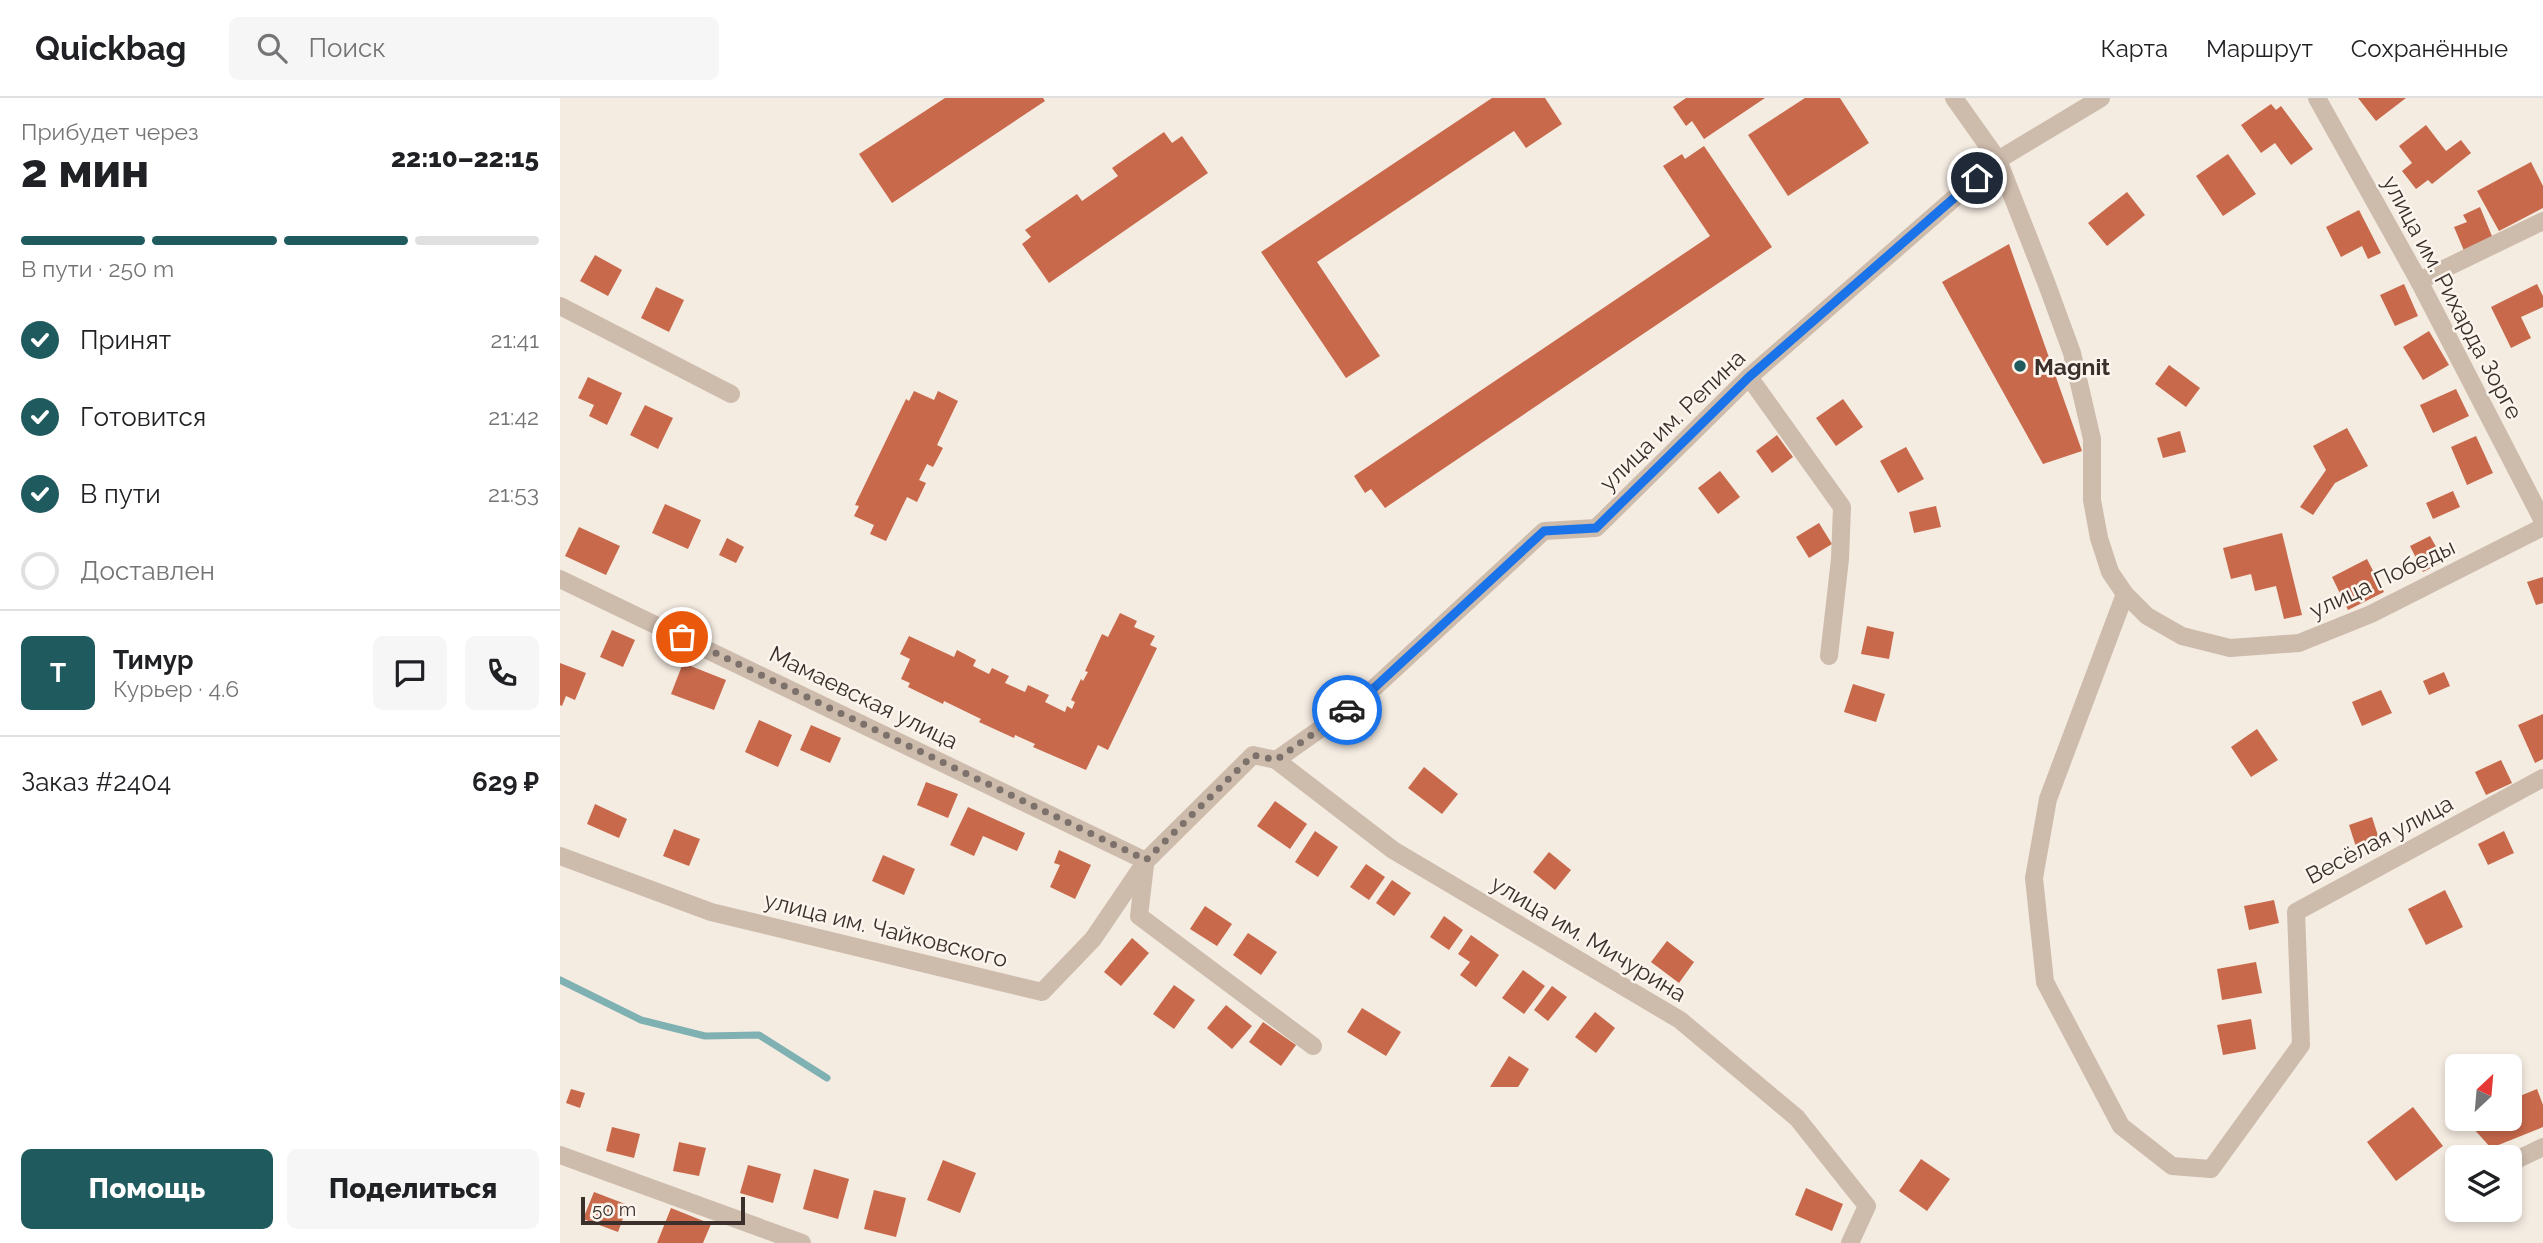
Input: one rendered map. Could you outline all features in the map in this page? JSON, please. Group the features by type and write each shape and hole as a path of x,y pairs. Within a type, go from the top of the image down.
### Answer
{"street":[{"name":"улица Победы","path":"1954,98 1998,160 2072,353 2092,439 2092,500 2099,538 2110,572 2125,594 2147,616 2182,636 2230,648 2299,643 2371,614 2543,527"},
{"name":"улица им. Репина","path":"1276,760 1360,701 1544,531 1596,528 1749,377 1998,160 2101,98"},
{"name":"улица им. Рихарда Зорге","path":"2317,98 2419,281 2543,521"},
{"path":"2419,281 2543,221"},
{"path":"560,306 731,394"},
{"path":"1749,377 1842,506 1840,559 1829,656"},
{"name":"Мамаевская улица","path":"560,579 1146,860"},
{"name":"Весёлая улица","path":"2125,594 2048,799 2034,878 2045,982 2121,1126 2172,1167 2211,1169 2301,1045 2296,912 2543,778"},
{"name":"улица им. Мичурина","path":"1146,860 1253,755 1276,760 1393,850 1680,1020 1797,1118 1867,1206 1850,1243"},
{"name":"улица им. Чайковского","path":"560,856 711,912 1042,992 1093,939 1146,860"},
{"path":"1146,860 1139,916 1313,1046"},
{"path":"2522,1157 2543,1147"},
{"path":"560,1155 802,1243"}],"building":[{"path":"945,98 1043,98 1045,101 892,203 859,154"},
{"path":"1492,98 1545,98 1562,124 1526,148 1514,131 1317,262 1380,356 1346,378 1261,252"},
{"path":"1686,98 1765,98 1704,139 1692,121 1686,126 1673,107"},
{"path":"1805,98 1840,98 1869,143 1788,196 1748,135"},
{"path":"2358,98 2406,98 2376,121"},
{"path":"2271,104 2276,110 2281,106 2313,149 2291,165 2275,143 2261,153 2241,125"},
{"path":"2426,125 2446,151 2461,140 2471,153 2432,184 2428,180 2416,189 2402,171 2412,163 2399,146"},
{"path":"1164,132 1172,143 1182,136 1208,173 1049,283 1022,244 1031,237 1025,230 1077,194 1082,201 1118,176 1112,168"},
{"path":"1704,146 1772,247 1385,508 1371,489 1365,493 1354,476 1710,236 1663,166 1682,154 1685,159"},
{"path":"2228,154 2256,194 2223,216 2196,176"},
{"path":"2531,162 2543,186 2543,208 2499,231 2477,191"},
{"path":"2127,192 2145,215 2107,246 2088,223"},
{"path":"2480,207 2494,241 2465,253 2454,227 2467,222 2463,215"},
{"path":"2359,210 2381,253 2368,259 2362,246 2341,257 2326,227"},
{"name":"Magnit","path":"2009,244 2082,451 2043,464 1942,282"},
{"path":"595,255 622,270 608,296 580,281"},
{"path":"2404,284 2418,316 2395,326 2380,295"},
{"path":"2537,284 2543,296 2543,307 2521,317 2531,338 2511,348 2491,307"},
{"path":"656,287 684,300 669,332 641,318"},
{"path":"2429,331 2449,365 2423,380 2403,347"},
{"path":"2169,365 2200,388 2186,407 2155,384"},
{"path":"588,377 622,393 607,425 589,416 594,405 578,398"},
{"path":"2456,389 2469,416 2433,433 2420,405"},
{"path":"914,391 934,400 938,391 958,401 937,445 943,448 933,467 927,464 919,480 926,483 917,502 907,497 886,541 870,534 874,525 854,516 859,506 855,505 906,399 909,401"},
{"path":"1843,399 1863,427 1836,446 1816,418"},
{"path":"645,405 673,418 658,449 630,435"},
{"path":"2347,428 2368,466 2335,483 2313,515 2300,507 2326,470 2313,446"},
{"path":"2180,431 2186,452 2163,458 2157,438"},
{"path":"1777,435 1793,457 1772,473 1756,451"},
{"path":"2476,436 2493,473 2467,485 2451,447"},
{"path":"1906,447 1924,479 1898,493 1880,461"},
{"path":"1720,471 1740,497 1718,514 1698,488"},
{"path":"2453,491 2460,507 2433,519 2426,503"},
{"path":"665,504 701,520 688,549 652,533"},
{"path":"1936,506 1941,527 1914,533 1909,512"},
{"path":"1819,523 1832,544 1809,558 1796,537"},
{"path":"579,527 620,546 606,575 565,556"},
{"path":"2282,533 2302,615 2284,619 2276,586 2255,591 2251,574 2231,579 2223,548"},
{"path":"2430,536 2444,561 2423,572 2410,546"},
{"path":"727,538 744,547 736,563 719,555"},
{"path":"2367,559 2384,592 2348,610 2332,577"},
{"path":"2543,577 2543,603 2536,605 2527,582"},
{"path":"1120,613 1137,621 1134,627 1155,636 1150,645 1157,648 1108,750 1098,745 1086,770 1033,747 1035,744 1015,735 1014,738 979,722 981,719 908,687 910,683 901,679 910,659 900,654 909,636 954,657 957,650 976,660 973,666 989,674 992,668 1009,676 1005,683 1025,692 1028,685 1049,695 1045,702 1065,712 1067,706 1072,709 1075,702 1071,700 1081,679 1083,681 1088,672 1085,671 1102,634 1108,637"},
{"path":"1867,626 1894,632 1889,659 1861,654"},
{"path":"612,630 635,640 623,667 600,657"},
{"path":"560,663 586,673 575,700 566,696 562,706 560,705"},
{"path":"683,663 726,680 714,710 671,694"},
{"path":"2444,672 2450,686 2429,695 2423,681"},
{"path":"1853,684 1885,694 1876,722 1844,712"},
{"path":"2381,690 2392,713 2362,726 2352,702"},
{"path":"2543,714 2543,759 2535,763 2518,725"},
{"path":"759,720 792,735 778,767 745,752"},
{"path":"811,725 841,738 830,763 800,750"},
{"path":"2257,729 2278,760 2251,777 2231,747"},
{"path":"2501,760 2512,783 2486,795 2475,772"},
{"path":"1424,767 1458,794 1442,814 1408,788"},
{"path":"926,782 958,794 948,818 917,805"},
{"path":"1275,801 1307,824 1290,849 1257,826"},
{"path":"595,804 627,819 619,838 587,824"},
{"path":"968,807 1025,833 1017,851 983,836 974,856 950,845"},
{"path":"2372,817 2380,842 2357,850 2349,825"},
{"path":"674,829 700,839 689,866 663,856"},
{"path":"1315,831 1338,847 1318,877 1295,862"},
{"path":"2504,831 2514,853 2488,865 2478,844"},
{"path":"1059,850 1091,865 1075,899 1050,887 1060,865 1054,863"},
{"path":"1549,852 1571,870 1555,890 1533,872"},
{"path":"883,855 915,869 904,895 872,881"},
{"path":"1366,864 1385,877 1369,900 1350,887"},
{"path":"1392,880 1411,893 1394,916 1376,903"},
{"path":"2445,890 2463,927 2426,945 2408,909"},
{"path":"2274,900 2279,923 2249,930 2244,906"},
{"path":"1205,906 1232,924 1217,946 1190,929"},
{"path":"1444,916 1463,930 1449,950 1430,937"},
{"path":"1248,933 1277,952 1261,975 1233,955"},
{"path":"1471,935 1499,955 1476,987 1460,975 1470,962 1458,954"},
{"path":"1132,938 1149,953 1121,986 1104,972"},
{"path":"1667,941 1694,962 1679,983 1651,962"},
{"path":"2256,962 2262,993 2222,1000 2217,969"},
{"path":"1523,970 1545,986 1524,1014 1502,998"},
{"path":"1174,985 1195,1000 1174,1029 1153,1014"},
{"path":"1552,986 1567,997 1548,1021 1534,1010"},
{"path":"1226,1005 1252,1026 1232,1049 1207,1028"},
{"path":"1362,1008 1401,1032 1386,1056 1347,1032"},
{"path":"1595,1012 1615,1028 1596,1053 1575,1037"},
{"path":"2251,1019 2256,1049 2223,1055 2217,1025"},
{"path":"1263,1022 1296,1045 1281,1066 1249,1042"},
{"path":"1509,1056 1529,1069 1518,1087 1490,1087"},
{"path":"571,1089 585,1093 580,1108 566,1103"},
{"path":"2537,1089 2543,1105 2543,1127 2498,1145 2488,1145 2476,1131 2522,1131 2522,1095"},
{"path":"2413,1107 2443,1146 2396,1181 2367,1142"},
{"path":"612,1127 640,1134 634,1158 606,1151"},
{"path":"679,1142 706,1148 699,1176 673,1171"},
{"path":"1921,1159 1950,1179 1927,1211 1899,1191"},
{"path":"943,1160 976,1173 960,1213 927,1200"},
{"path":"748,1165 781,1174 773,1203 740,1193"},
{"path":"814,1169 849,1179 838,1219 803,1209"},
{"path":"1806,1188 1843,1204 1832,1231 1795,1215"},
{"path":"874,1190 906,1198 896,1237 864,1229"},
{"path":"594,1192 628,1205 618,1232 583,1219"},
{"path":"671,1208 711,1224 703,1243 657,1243"}],"waterway":[{"path":"560,980 641,1020 705,1036 759,1035 827,1078"}],"way so far":[{"path":"682,637 1146,860 1253,755 1276,760 1347,710"}],"place":[{"name":"Magnit","path":"2020,366"}],"route":[{"path":"1347,710 1544,531 1596,528 1749,377 1977,178"}]}
